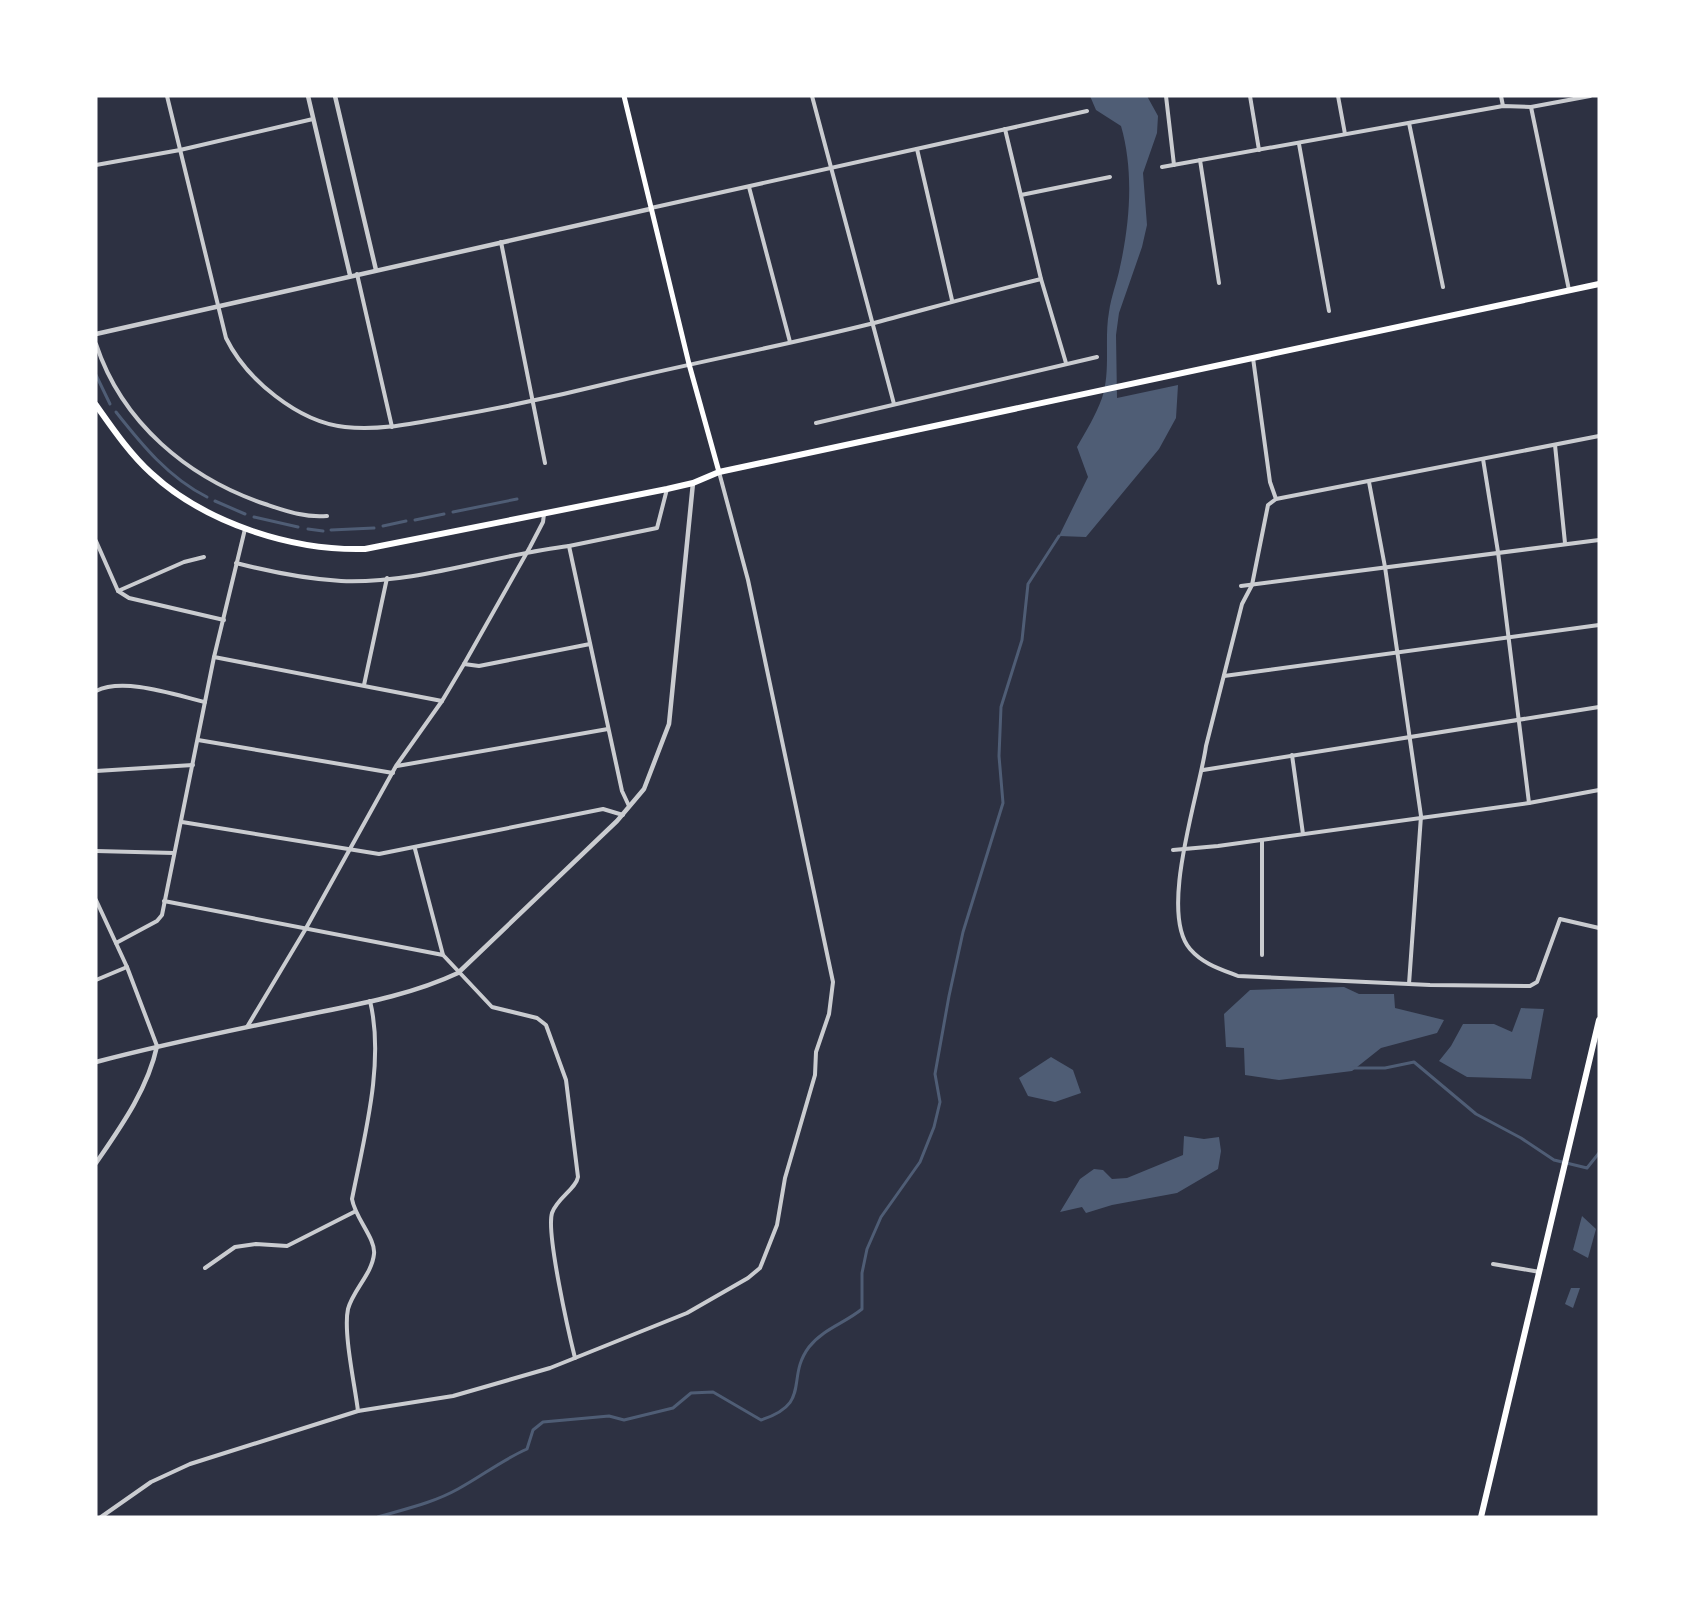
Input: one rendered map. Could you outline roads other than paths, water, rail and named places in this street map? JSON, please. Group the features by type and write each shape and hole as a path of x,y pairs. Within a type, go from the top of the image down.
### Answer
{"main road":[{"path":"624,96 689,364 720,472"},
{"path":"96,405 122,441 151,474 185,499 246,528 325,548 364,549 667,489 693,483 720,472 1599,284"},
{"path":"1481,1517 1599,1020"}],"street":[{"path":"167,96 217,305 226,338 234,355 245,370 274,393 320,420 344,427 392,427 534,402 689,364 871,324 952,300 1041,279"},
{"path":"308,96 351,275"},
{"path":"335,96 376,270"},
{"path":"812,96 894,405"},
{"path":"1166,96 1174,165"},
{"path":"1250,96 1259,150"},
{"path":"1338,96 1346,134"},
{"path":"1501,96 1503,106"},
{"path":"1162,167 1503,106 1531,107 1590,96"},
{"path":"1531,107 1569,290"},
{"path":"96,334 1087,111"},
{"path":"96,165 180,150 313,118"},
{"path":"1409,123 1443,287"},
{"path":"1005,129 1041,279 1066,363"},
{"path":"1299,144 1329,311"},
{"path":"916,149 952,300"},
{"path":"1200,160 1219,283"},
{"path":"1021,195 1110,177"},
{"path":"749,187 790,342"},
{"path":"501,242 545,463"},
{"path":"357,274 392,427"},
{"path":"96,344 104,368 123,400 172,455 218,485 254,500 294,514 327,516"},
{"path":"816,423 1097,357"},
{"path":"1253,358 1270,482 1276,499"},
{"path":"1599,436 1276,499 1268,505 1251,585 1242,604 1206,746 1203,770 1190,811 1183,849 1179,914 1182,931 1189,948 1209,965 1238,976 1409,984 1530,986 1537,982 1560,920 1599,928"},
{"path":"1555,445 1565,543"},
{"path":"1483,459 1498,552 1529,803"},
{"path":"100,1517 167,1473 358,1411 453,1396 550,1368 687,1313 760,1268 777,1225 785,1178 815,1076 816,1052 833,998 827,948 748,580 720,472"},
{"path":"1369,482 1385,567 1421,816 1409,984"},
{"path":"96,1062 157,1046 370,1001 432,985 459,973 623,815 644,789 669,724 693,483"},
{"path":"236,563 310,578 343,581 431,572 529,549 569,546 657,528 667,489"},
{"path":"247,1027 305,930 396,766 442,701 464,664 529,549 543,522 544,514"},
{"path":"116,943 157,921 162,915 214,657 246,528"},
{"path":"1241,586 1599,540"},
{"path":"96,541 118,591 129,598 224,621"},
{"path":"569,546 622,791 630,807"},
{"path":"118,591 184,562 204,557"},
{"path":"364,685 387,578"},
{"path":"1224,676 1599,625"},
{"path":"464,664 479,666 590,644"},
{"path":"214,657 442,701"},
{"path":"96,691 113,685 134,687 205,702"},
{"path":"1203,770 1599,707"},
{"path":"396,766 608,729"},
{"path":"198,740 393,773"},
{"path":"1292,755 1303,834"},
{"path":"96,771 193,765"},
{"path":"1173,850 1529,803 1599,790"},
{"path":"182,822 347,851 379,854 415,849 603,809 623,815"},
{"path":"1262,840 1262,955"},
{"path":"415,849 444,955 492,1007 537,1018 546,1025 566,1080 579,1177 577,1182 557,1202 550,1228 566,1325 575,1358"},
{"path":"96,851 174,853"},
{"path":"96,900 127,967 157,1046 153,1062 132,1104 96,1163"},
{"path":"164,901 444,955"},
{"path":"96,980 127,967"},
{"path":"358,1411 347,1320 354,1293 374,1255 374,1246 354,1212 352,1199 368,1113 377,1037 370,1001"},
{"path":"205,1268 235,1247 255,1244 287,1246 354,1212"},
{"path":"1493,1264 1540,1272"}],"water":[{"path":"1090,96 1147,96 1158,116 1157,133 1143,173 1147,225 1142,247 1119,313 1116,335 1117,398 1178,385 1176,418 1159,449 1086,537 1059,536 1088,477 1077,447 1097,411 1105,388 1109,312 1119,273 1128,214 1128,161 1121,126 1096,110"},
{"path":"1344,987 1359,994 1394,994 1395,1008 1444,1020 1437,1033 1381,1048 1352,1071 1279,1080 1245,1075 1244,1048 1226,1047 1224,1014 1250,990"},
{"path":"1521,1008 1544,1009 1531,1079 1467,1077 1439,1061 1451,1046 1463,1024 1494,1024 1512,1032"},
{"path":"1051,1057 1073,1070 1081,1093 1055,1102 1028,1096 1019,1078"},
{"path":"1184,1136 1204,1139 1219,1137 1221,1151 1218,1169 1177,1193 1112,1205 1086,1213 1082,1207 1060,1212 1080,1179 1094,1169 1103,1170 1112,1179 1127,1178 1183,1155"},
{"path":"1582,1216 1596,1229 1588,1258 1573,1250"},
{"path":"1571,1288 1580,1288 1573,1308 1565,1304"}],"waterway":[{"path":"96,375 110,404"},
{"path":"116,412 168,470 207,497"},
{"path":"453,512 517,499"},
{"path":"215,501 245,514"},
{"path":"415,520 444,514"},
{"path":"254,517 298,527"},
{"path":"383,526 406,521"},
{"path":"331,530 374,528"},
{"path":"308,529 323,531"},
{"path":"378,1517 429,1502 467,1484 527,1449 533,1430 543,1422 609,1416 624,1420 673,1408 691,1393 713,1392 761,1420 777,1413 793,1398 802,1359 809,1347 821,1335 862,1309 862,1273 867,1249 881,1217 920,1162 934,1127 940,1102 935,1074 949,996 963,932 1003,803 999,756 1001,707 1022,640 1028,584 1059,536"},
{"path":"1352,1068 1385,1068 1414,1062 1476,1114 1521,1138 1554,1160 1587,1168 1599,1153"}]}
